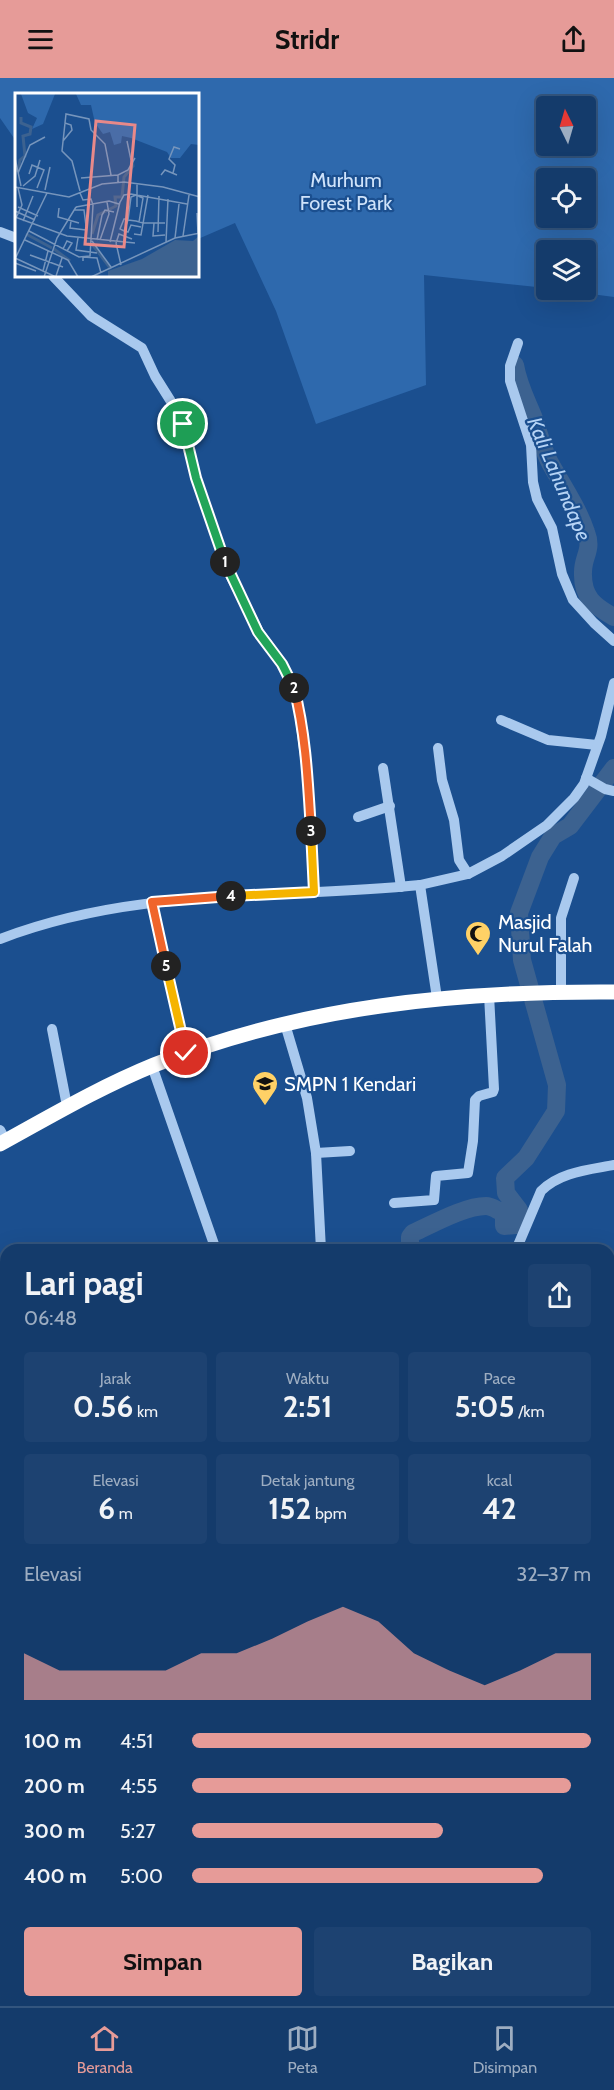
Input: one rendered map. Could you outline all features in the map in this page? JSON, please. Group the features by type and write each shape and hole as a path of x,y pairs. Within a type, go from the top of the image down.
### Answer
{"highway":[{"path":"2,1138 152,1066 186,1053 335,1012 437,998 521,992 614,992"}],"street":[{"path":"0,232 15,238"},
{"path":"55,278 91,316 141,348 155,376 182,419 196,478 228,571 258,632 291,680 299,710 308,780 314,892"},
{"path":"518,343 510,366 510,381 531,445 533,482 537,499 552,528 562,573 573,600 594,623 614,639"},
{"path":"0,939 63,918 108,908 203,897 401,887 468,874 502,856 547,825 574,798 600,785 597,746 609,710 614,683"},
{"path":"501,720 548,740 597,746"},
{"path":"438,748 442,780 454,820 459,860 468,874"},
{"path":"383,768 401,887"},
{"path":"358,817 390,806"},
{"path":"561,992 561,918 574,878"},
{"path":"420,885 437,998"},
{"path":"152,902 186,1053"},
{"path":"394,1203 435,1200 436,1176 468,1173 475,1100 479,1096 494,1092 489,995"},
{"path":"285,1024 308,1098 316,1154 321,1244"},
{"path":"52,1029 68,1106"},
{"path":"152,1066 214,1244"},
{"path":"316,1154 350,1151"},
{"path":"519,1244 541,1191 547,1185 561,1177 614,1165"}],"green space":[{"name":"Murhum Forest Park","path":"0,78 614,78 614,297 596,295 596,240 536,240 536,287 424,275 426,385 316,424 276,311 235,223 200,238 200,93 15,93 15,140 0,118"}],"waterway":[{"name":"Kali Lahundape","path":"515,365 520,385 547,457 575,506 588,538 583,566 583,581 587,594 595,605 614,617"},
{"name":"Kali Lahundape","path":"410,1244 410,1237 413,1233 449,1216 478,1207 488,1206 504,1213 504,1226 516,1225 519,1210 506,1193 505,1178 526,1158 556,1111 557,1085 522,960 519,913 540,857 553,836 570,826 614,768"}],"place":[{"name":"Masjid Nurul Falah","path":"478,957"},
{"name":"SMPN 1 Kendari","path":"265,1107"}],"route":[{"path":"183,424 196,478 228,571 258,632 291,680 299,710 308,780 314,892 203,897 152,902 186,1053"}]}
